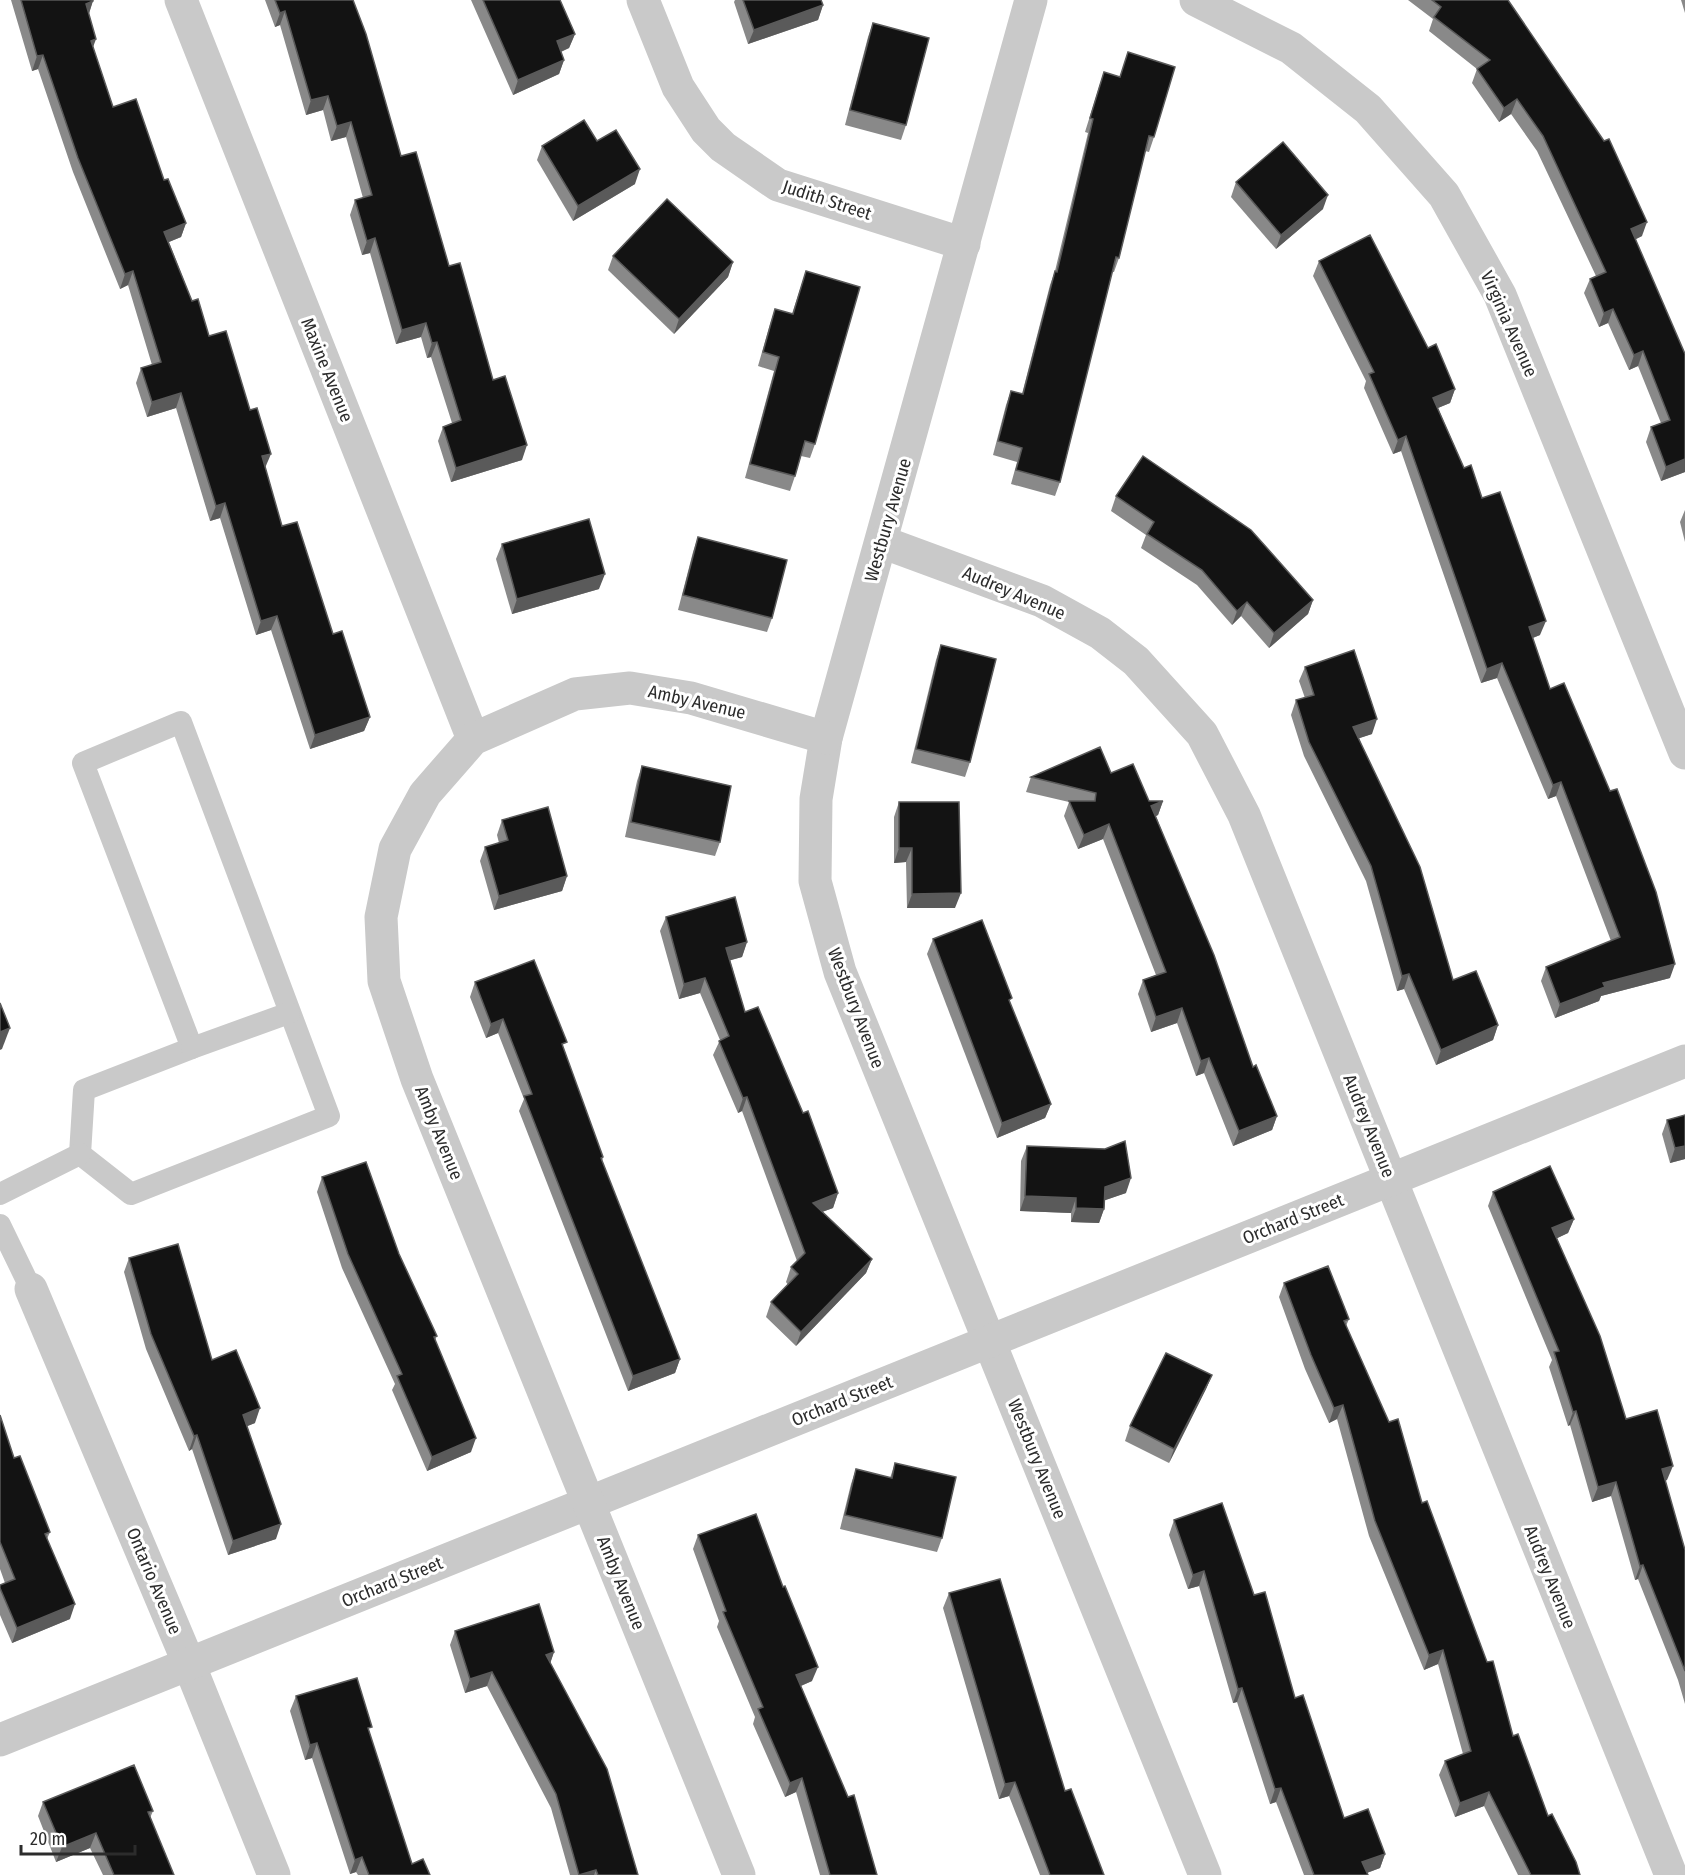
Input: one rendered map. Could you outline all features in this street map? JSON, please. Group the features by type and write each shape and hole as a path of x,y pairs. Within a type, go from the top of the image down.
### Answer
{"street":[{"name":"Maxine Avenue","path":"181,0 473,739"},
{"name":"Judith Street","path":"643,0 678,87 706,130 723,147 778,185 964,244"},
{"name":"Westbury Avenue","path":"1031,0 826,738 816,799 815,881 840,972 1205,1875"},
{"name":"Virginia Avenue","path":"1196,0 1291,48 1368,109 1444,195 1500,295 1685,753"},
{"name":"Audrey Avenue","path":"882,542 1042,601 1100,633 1136,660 1202,734 1244,815 1671,1875"},
{"name":"Amby Avenue","path":"739,1875 417,1079 384,981 381,917 395,849 425,794 473,739 575,694 630,688 691,698 826,738"},
{"name":"Orchard Street","path":"0,1740 1685,1061"},
{"name":"Ontario Avenue","path":"31,1289 189,1664 274,1875"}],"lane":[{"path":"80,1154 131,1194 329,1116 181,722 83,763 192,1048"},
{"path":"80,1154 84,1090 289,1013"},
{"path":"0,1194 80,1154"},
{"path":"0,1225 31,1289"}],"building":[{"path":"21,0 93,0 86,4 96,39 91,41 113,107 136,99 164,180 168,179 186,223 164,232 192,301 198,299 209,336 226,331 250,410 257,408 271,454 262,456 282,526 297,522 333,634 342,631 370,717 315,735 277,616 261,621 225,503 216,506 181,393 152,402 141,368 161,362 133,271 125,274 78,158 43,55 37,56"},
{"path":"275,0 353,0 366,34 401,156 416,152 449,266 460,263 493,380 505,376 527,445 456,468 443,427 461,420 437,342 432,343 426,323 402,330 375,238 367,241 355,200 372,195 351,122 337,126 328,96 311,100 285,11 280,13"},
{"path":"483,0 560,0 575,34 557,41 564,60 518,80"},
{"path":"743,0 821,0 823,5 754,30"},
{"path":"1432,0 1508,0 1604,141 1609,139 1647,222 1631,229 1685,354 1685,459 1666,467 1651,427 1670,420 1643,351 1634,355 1613,309 1604,313 1590,279 1606,272 1543,136 1517,99 1504,108 1477,69 1490,60 1434,17 1441,7"},
{"path":"873,23 929,38 906,125 850,110"},
{"path":"1128,52 1175,67 1154,137 1149,136 1119,258 1116,257 1060,482 1016,470 1022,448 998,441 1011,391 1023,394 1055,271 1057,272 1093,119 1090,118 1104,72 1120,77"},
{"path":"584,120 597,141 616,130 640,169 578,206 542,146"},
{"path":"1283,142 1328,195 1281,235 1236,182"},
{"path":"667,199 733,262 679,319 613,256"},
{"path":"1370,235 1428,348 1436,344 1455,389 1433,398 1464,468 1471,465 1482,498 1500,492 1546,621 1529,627 1550,689 1564,683 1610,791 1617,789 1656,892 1675,964 1603,983 1605,987 1560,1004 1546,967 1620,937 1561,782 1553,785 1502,663 1487,669 1406,436 1398,440 1369,374 1374,372 1319,261"},
{"path":"806,271 860,287 815,444 805,441 795,476 750,464 779,357 763,352 775,309 793,314"},
{"path":"1143,456 1251,530 1313,600 1274,633 1247,602 1237,611 1202,570 1147,534 1154,522 1116,496"},
{"path":"589,519 605,574 517,599 502,544"},
{"path":"698,537 787,560 772,618 683,595"},
{"path":"941,645 996,659 970,762 916,749"},
{"path":"1354,650 1377,719 1353,727 1420,867 1453,980 1476,971 1498,1025 1441,1050 1409,974 1402,976 1371,866 1309,742 1296,700 1314,695 1305,667"},
{"path":"1100,747 1111,773 1133,764 1149,801 1163,801 1151,806 1214,955 1253,1067 1256,1065 1277,1116 1239,1131 1209,1058 1201,1061 1182,1008 1156,1017 1143,980 1166,972 1109,824 1084,835 1069,801 1095,801 1096,793 1031,777"},
{"path":"642,766 731,786 720,842 631,822"},
{"path":"899,802 959,802 961,893 912,894 912,848 899,848"},
{"path":"548,807 567,876 499,896 485,847 508,840 502,820"},
{"path":"735,897 747,942 726,948 745,1012 758,1007 803,1113 808,1111 838,1193 813,1203 872,1259 801,1332 771,1302 798,1274 791,1267 805,1253 747,1097 743,1098 719,1041 729,1036 705,978 684,984 666,917"},
{"path":"982,920 1012,998 1009,1000 1051,1104 1002,1123 933,939"},
{"path":"534,960 567,1042 562,1044 603,1157 601,1158 680,1359 633,1376 524,1096 532,1094 503,1019 491,1024 475,982"},
{"path":"0,1003 10,1028 0,1032"},
{"path":"1685,1115 1685,1146 1675,1148 1667,1120"},
{"path":"1125,1141 1131,1178 1105,1187 1104,1209 1076,1208 1076,1198 1025,1196 1027,1146 1105,1149"},
{"path":"366,1162 399,1254 437,1336 434,1337 476,1438 432,1457 397,1376 402,1374 348,1254 322,1177"},
{"path":"1550,1166 1574,1219 1552,1228 1600,1336 1626,1419 1657,1410 1673,1466 1662,1469 1685,1550 1685,1671 1643,1565 1640,1566 1616,1482 1598,1487 1576,1411 1573,1412 1554,1352 1559,1351 1493,1192"},
{"path":"178,1244 212,1360 236,1350 260,1408 243,1415 281,1524 233,1541 197,1435 194,1436 151,1334 129,1258"},
{"path":"1328,1266 1349,1319 1344,1321 1389,1422 1398,1419 1422,1503 1427,1501 1487,1662 1493,1661 1513,1736 1518,1734 1548,1816 1552,1814 1580,1875 1531,1875 1489,1792 1460,1803 1445,1761 1471,1751 1443,1650 1429,1655 1375,1521 1343,1405 1334,1408 1284,1283"},
{"path":"1166,1353 1212,1375 1174,1449 1130,1426"},
{"path":"0,1415 14,1458 20,1456 50,1532 45,1534 75,1604 17,1628 0,1588 0,1585 15,1579 0,1542"},
{"path":"895,1463 956,1477 942,1538 845,1515 856,1469 892,1478"},
{"path":"1222,1503 1254,1595 1265,1592 1295,1698 1303,1695 1344,1818 1368,1809 1385,1854 1362,1862 1368,1875 1314,1875 1281,1788 1275,1789 1242,1688 1238,1689 1204,1571 1193,1575 1174,1520"},
{"path":"756,1514 783,1587 785,1586 818,1667 796,1675 848,1797 854,1795 877,1875 830,1875 802,1778 790,1783 758,1709 763,1707 723,1612 726,1611 698,1535"},
{"path":"1000,1579 1065,1791 1071,1789 1104,1875 1050,1875 1015,1782 1005,1784 949,1593"},
{"path":"539,1604 554,1652 546,1655 607,1769 638,1875 598,1875 596,1870 579,1875 556,1794 492,1672 470,1679 455,1631"},
{"path":"357,1678 372,1727 368,1728 412,1864 423,1859 430,1875 369,1875 362,1857 355,1860 317,1743 310,1745 296,1696"},
{"path":"134,1765 153,1811 148,1812 174,1875 114,1875 96,1833 62,1847 43,1802"}]}
